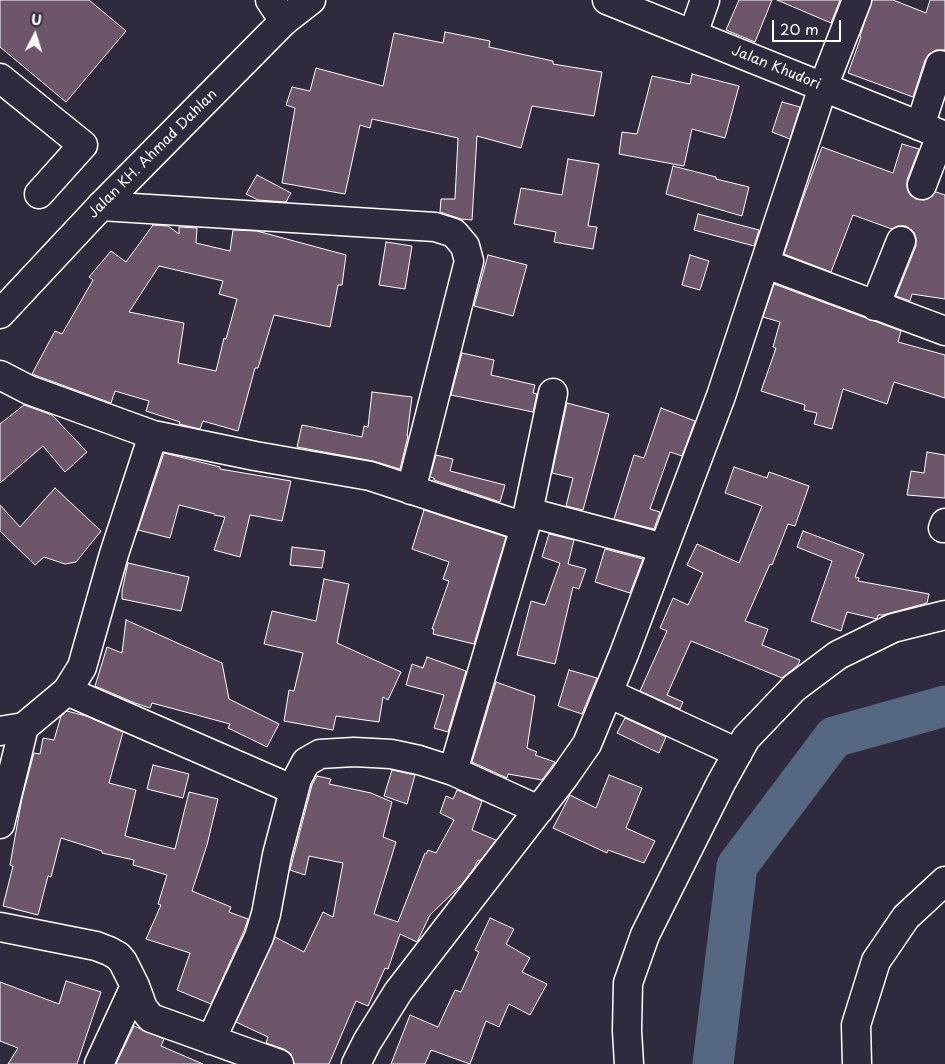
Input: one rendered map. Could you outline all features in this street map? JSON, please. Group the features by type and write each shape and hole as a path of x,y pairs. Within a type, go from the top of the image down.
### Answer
{"main road":[{"name":"Jalan KH. Ahmad Dahlan","path":"0,314 101,206 277,11 311,0"},
{"name":"Jalan Khudori","path":"607,0 935,132"},
{"path":"693,34 705,0"},
{"path":"356,1064 367,1042 398,992 539,810 587,744 624,654 720,396 824,87 857,0"},
{"path":"922,185 935,132 940,65"},
{"path":"0,78 83,145 39,194"},
{"path":"101,206 434,227 454,233 465,246 469,261 411,490"},
{"path":"875,306 901,241"},
{"path":"766,264 945,331"},
{"path":"0,375 29,390 153,435 255,456 370,476 411,490 527,520 664,548"},
{"path":"453,771 527,520 553,393"},
{"path":"0,824 12,729 67,690 82,667 114,554 153,435"},
{"path":"628,1064 628,983 645,935 746,738 794,688 838,655 893,628 945,615"},
{"path":"67,690 294,790"},
{"path":"608,693 738,753"},
{"path":"211,1040 259,937 294,790 297,779 306,762 320,754 354,752 391,754 419,760 453,771 539,810"},
{"path":"857,1064 856,1025 876,961 906,917 945,881"},
{"path":"0,926 96,946 109,951 118,956 123,962 143,1008 151,1018 279,1064"},
{"path":"99,1064 135,986"}],"building":[{"path":"0,0 89,0 126,31 66,102 0,47"},
{"path":"739,0 772,0 755,42 726,30"},
{"path":"777,0 840,0 831,23"},
{"path":"872,0 893,0 926,13 930,0 945,0 945,50 936,50 929,54 925,60 913,97 848,73"},
{"path":"445,32 490,41 489,47 553,61 553,64 602,72 594,116 532,106 521,148 477,136 472,220 461,219 440,212 441,199 455,199 458,138 372,119 370,128 360,125 345,194 282,183 295,108 286,105 292,87 310,91 316,68 383,86 394,33 443,43"},
{"path":"692,74 739,86 725,138 692,129 684,166 619,154 622,132 637,134 652,76 690,84"},
{"path":"782,102 800,107 790,139 772,132"},
{"path":"902,144 919,149 907,180 907,188 910,195 916,199 924,200 936,192 945,195 945,299 912,294 910,301 896,296 916,246 914,232 906,226 898,226 892,229 853,215 831,272 784,254 822,147 893,173"},
{"path":"568,159 599,164 588,226 597,227 593,249 554,242 556,232 514,224 521,188 562,195"},
{"path":"673,166 749,187 742,216 666,194"},
{"path":"257,175 291,193 286,202 258,200 246,194"},
{"path":"698,214 759,230 754,246 694,230"},
{"path":"153,225 168,226 179,234 179,227 197,228 196,243 230,251 233,230 257,231 346,255 342,285 338,285 330,327 274,315 258,368 255,368 238,431 203,421 200,429 179,424 180,422 146,411 149,401 115,391 111,403 32,374 55,331 62,334 93,280 89,277 111,251 126,262","holes":["159,266 223,281 219,294 237,299 226,339 224,338 216,371 178,363 184,323 129,312"]},
{"path":"386,242 412,246 405,289 379,285"},
{"path":"488,255 527,265 513,316 474,306"},
{"path":"690,255 709,261 700,290 682,285"},
{"path":"774,284 901,331 898,342 945,355 945,398 894,382 887,404 843,389 832,429 814,424 817,413 804,410 805,405 761,391 776,348 773,347 780,322 763,317"},
{"path":"462,353 494,360 491,375 535,385 533,393 537,394 533,412 451,395"},
{"path":"372,392 412,397 408,436 400,469 373,461 297,447 302,425 362,437 364,426 368,427"},
{"path":"567,403 609,414 583,510 566,506 573,478 552,473"},
{"path":"24,405 52,415 87,452 65,472 43,446 0,483 0,424"},
{"path":"661,408 695,421 682,456 670,452 650,509 660,512 654,529 614,519 634,455 644,458"},
{"path":"927,452 945,455 945,498 907,495 911,471 924,473"},
{"path":"164,453 220,467 220,469 291,481 282,521 250,515 240,557 214,550 225,517 215,514 179,505 170,538 138,530"},
{"path":"436,455 453,459 450,471 505,485 500,502 434,480 434,478 430,477"},
{"path":"734,467 767,478 769,472 809,486 795,526 788,524 772,565 770,564 745,621 768,629 762,645 800,660 798,665 782,678 691,641 667,695 683,702 680,709 640,691 667,631 660,628 673,598 688,605 703,573 687,565 697,544 739,563 762,506 725,493"},
{"path":"55,488 101,531 76,562 65,564 44,557 35,565 0,531 0,505 20,527"},
{"path":"424,510 506,537 474,644 433,634 434,629 432,629 449,581 443,579 449,562 412,549"},
{"path":"803,531 864,554 855,577 859,578 858,581 929,594 927,603 878,615 877,619 847,612 841,631 811,621 832,561 797,547"},
{"path":"549,534 574,540 568,564 586,569 579,589 573,587 555,664 517,655 531,601 545,605 560,563 542,557"},
{"path":"292,547 325,551 322,568 290,565"},
{"path":"605,549 643,559 630,593 595,582"},
{"path":"128,563 189,577 181,611 122,599"},
{"path":"324,579 349,584 337,643 401,672 388,700 383,697 379,722 336,716 333,730 284,721 289,690 294,691 303,653 264,644 272,611 316,621"},
{"path":"126,620 222,663 229,699 279,724 267,747 228,728 230,724 152,703 150,708 95,686 107,647 122,653"},
{"path":"427,657 466,671 448,732 434,728 444,695 406,685 412,664 423,668"},
{"path":"569,670 597,678 582,714 558,706"},
{"path":"496,682 535,696 527,748 537,752 535,755 555,762 542,780 508,774 507,778 472,762"},
{"path":"67,711 86,716 123,732 109,783 136,790 125,836 175,849 189,792 218,799 207,845 192,891 231,907 229,912 248,919 211,1004 177,990 190,953 146,939 161,905 158,904 167,875 133,865 134,860 102,853 102,851 61,838 51,877 48,876 38,915 3,906 13,866 10,865 22,798 34,753 40,754 43,738 54,740 61,716"},
{"path":"625,718 666,737 659,753 617,733"},
{"path":"153,765 189,774 183,798 147,789"},
{"path":"392,770 415,775 407,804 384,796"},
{"path":"609,775 642,788 626,828 655,841 644,863 608,850 607,853 553,828 570,795 596,808"},
{"path":"317,776 331,779 329,784 371,793 392,802 383,837 396,842 374,914 398,922 425,853 428,850 436,853 454,820 440,813 446,796 453,799 457,790 482,801 472,830 496,840 480,861 478,860 462,884 430,915 417,942 400,934 388,969 385,968 368,1006 356,1001 329,1064 294,1064 291,1054 284,1049 266,1043 268,1037 236,1022 275,937 304,952 323,912 333,917 343,863 309,856 305,875 290,870 312,785"},
{"path":"490,918 514,929 506,944 530,958 522,972 547,984 530,1015 509,1004 499,1027 486,1021 470,1064 431,1050 425,1064 391,1064 410,1015 438,1027 455,990 461,992 479,952 475,950"},
{"path":"66,981 101,992 77,1064 8,1064 18,1048 0,1041 0,982 59,1004"},
{"path":"134,1026 164,1039 161,1046 203,1064 116,1064"}],"waterway":[{"path":"713,1064 737,866 834,737 945,706"}]}
